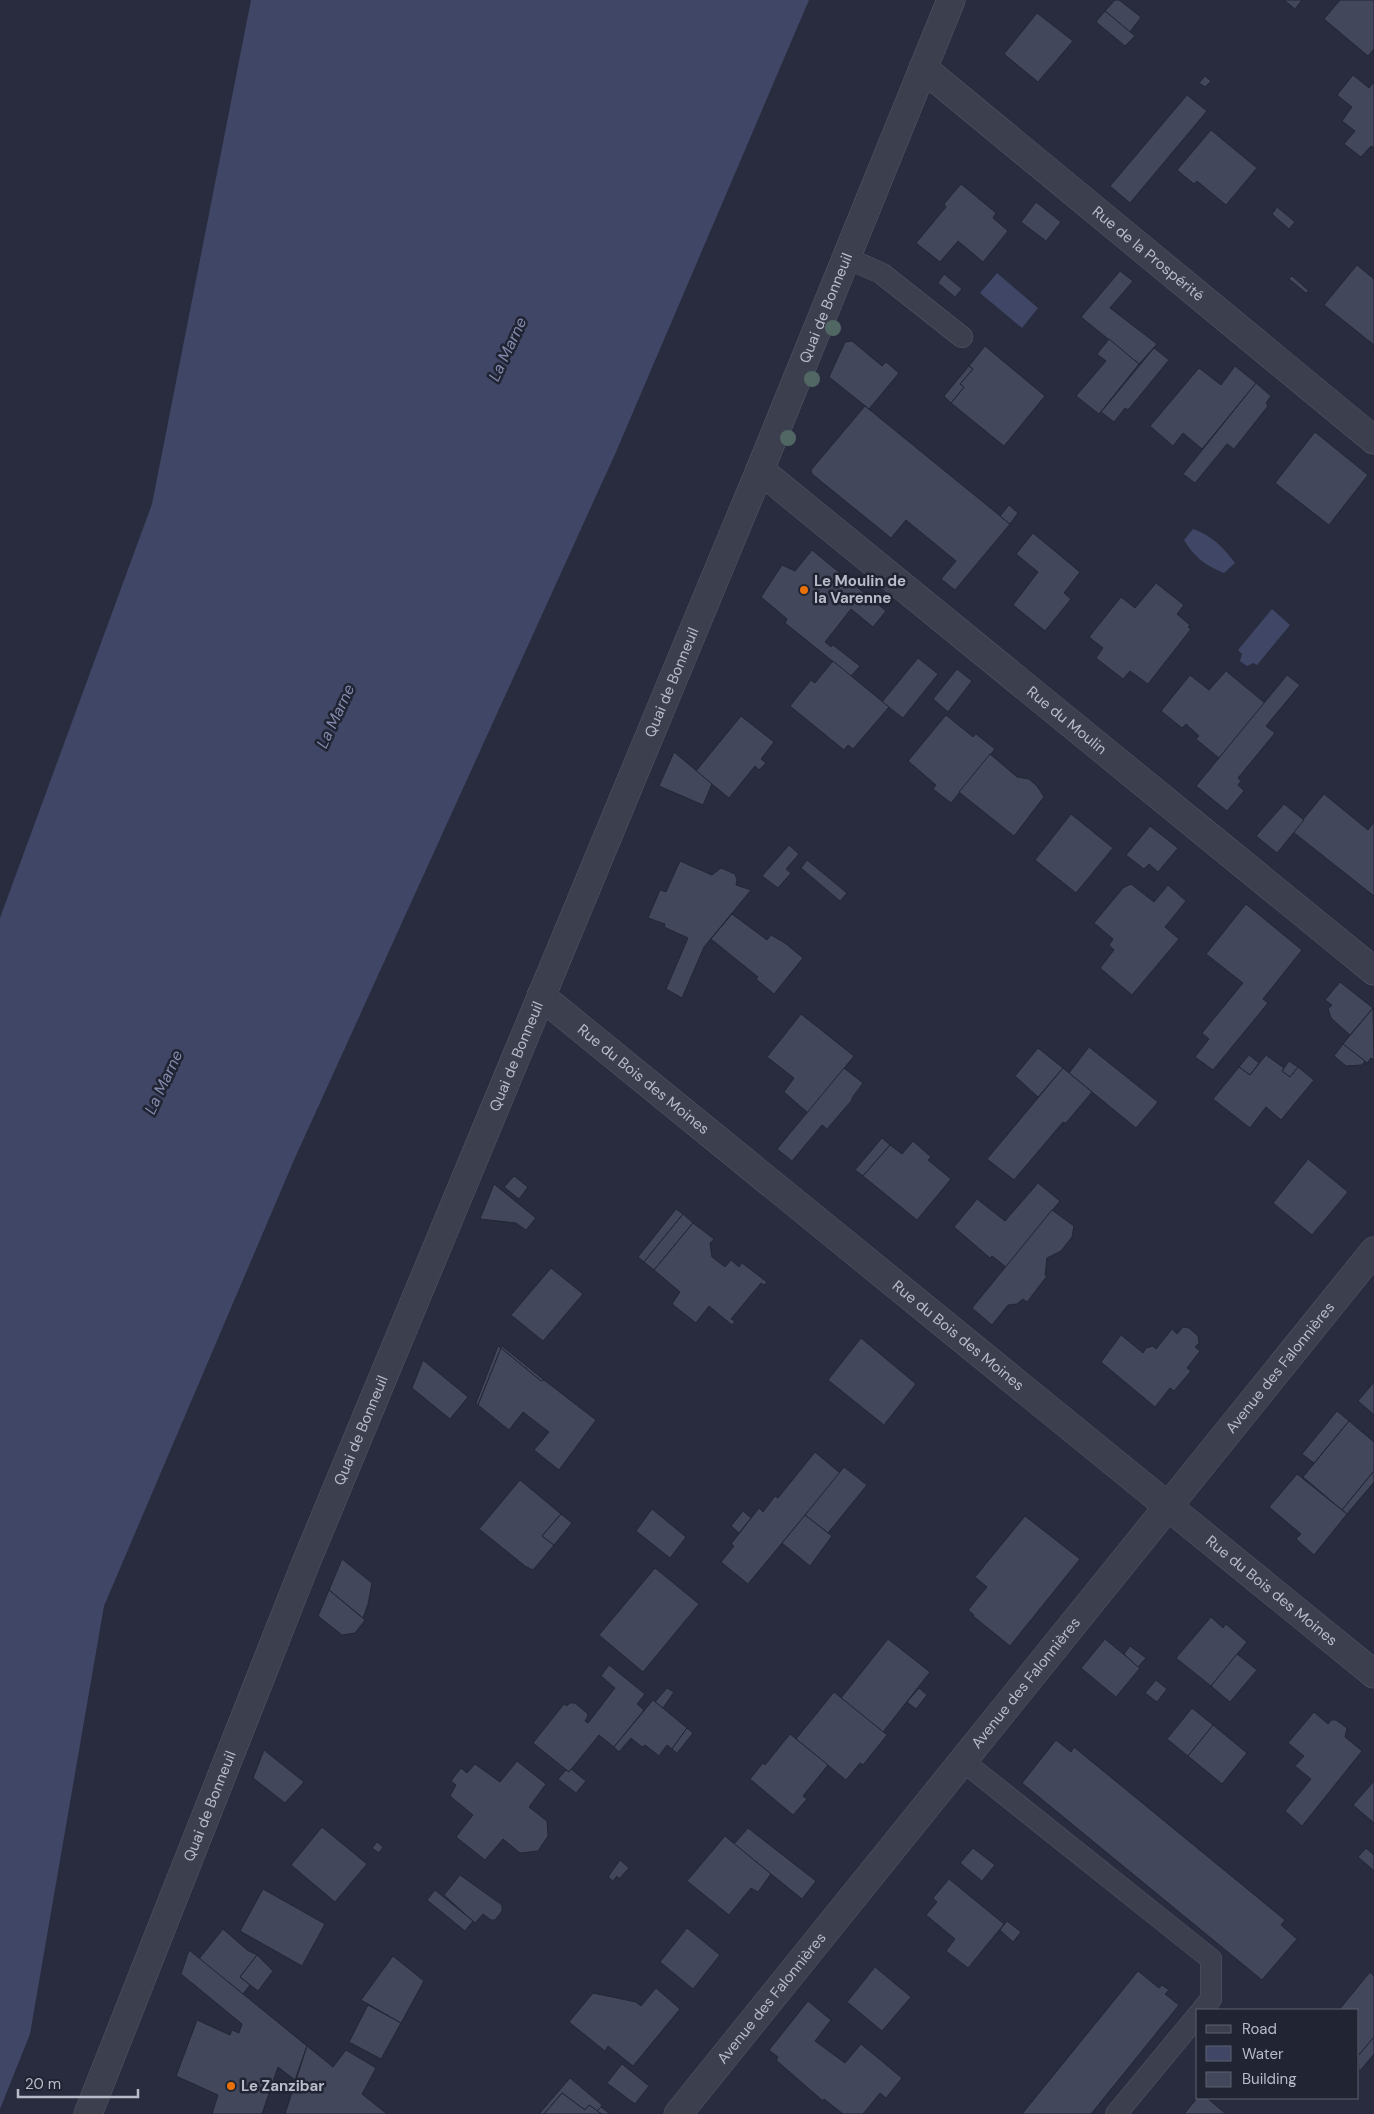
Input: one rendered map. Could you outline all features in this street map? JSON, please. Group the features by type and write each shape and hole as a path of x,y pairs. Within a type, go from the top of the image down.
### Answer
{"street":[{"name":"Quai de Bonneuil","path":"88,2114 305,1565 760,470 951,0"},
{"name":"Rue de la Prospérité","path":"923,68 1374,440"},
{"name":"Rue du Moulin","path":"760,470 1374,971"},
{"name":"Rue du Bois des Moines","path":"541,996 1374,1674"},
{"name":"Avenue des Falonnières","path":"678,2114 1374,1251"}],"lane":[{"path":"846,258 881,273 962,337"},
{"path":"963,1761 1211,1959 1211,1999 1203,2009"},
{"path":"1116,2114 1196,2017"}],"water":[{"name":"La Marne","path":"251,0 809,0 616,452 294,1160 104,1606 30,2034 0,2109 0,918 152,504"},
{"path":"997,273 1038,308 1022,328 980,293"},
{"path":"1193,529 1216,542 1235,563 1224,573 1201,560 1184,540"},
{"path":"1272,609 1290,625 1257,665 1253,663 1247,666 1240,661 1242,654 1238,650"}],"building":[{"path":"1115,0 1119,0 1141,17 1130,32 1105,11"},
{"path":"1284,0 1302,0 1295,9"},
{"path":"1340,0 1374,0 1374,49 1368,56 1324,19"},
{"path":"1105,11 1135,36 1125,46 1096,22"},
{"path":"1037,13 1073,41 1038,82 1004,54"},
{"path":"1353,75 1369,88 1374,84 1374,148 1371,146 1361,157 1344,144 1355,131 1342,121 1352,107 1337,95"},
{"path":"1205,76 1211,81 1205,87 1199,83"},
{"path":"1187,95 1207,111 1130,203 1110,186"},
{"path":"1211,130 1257,168 1226,205 1197,181 1194,184 1177,170"},
{"path":"961,184 996,213 993,218 1008,231 983,262 958,241 940,262 916,243 946,207 944,204"},
{"path":"1036,202 1061,222 1046,241 1021,222"},
{"path":"1277,207 1295,222 1289,229 1272,214"},
{"path":"1357,265 1374,279 1374,345 1324,305"},
{"path":"1120,271 1133,281 1110,308 1157,344 1139,364 1081,317"},
{"path":"944,274 962,289 955,297 938,283"},
{"path":"1292,276 1309,291 1306,293 1289,279"},
{"path":"1109,339 1139,364 1099,414 1076,396 1106,361 1097,354"},
{"path":"852,341 882,366 886,362 899,373 869,409 829,377 845,342"},
{"path":"985,346 1045,396 1004,446 951,403 964,387 960,384 973,369 969,366"},
{"path":"1154,348 1169,360 1128,410 1125,408 1114,422 1101,412"},
{"path":"969,366 973,369 960,384 964,387 951,403 944,396"},
{"path":"1235,366 1256,383 1202,449 1183,433 1173,446 1150,426 1199,368 1221,385"},
{"path":"1256,383 1271,396 1266,403 1268,406 1234,449 1227,444 1195,483 1183,474"},
{"path":"865,406 1010,524 955,590 941,579 956,561 906,520 891,538 812,474 811,470"},
{"path":"1315,432 1368,475 1329,525 1275,483"},
{"path":"1009,505 1018,513 1010,524 1000,516"},
{"path":"1033,533 1080,572 1064,593 1071,599 1045,631 1013,605 1038,572 1016,554"},
{"path":"812,550 886,611 873,627 851,609 825,642 831,647 833,645 860,666 851,676 785,623 787,619 761,597 782,565 795,571"},
{"path":"1156,583 1184,605 1177,614 1190,625 1188,627 1191,629 1148,684 1130,671 1123,679 1096,658 1103,648 1089,637 1121,597 1135,608"},
{"path":"918,658 938,674 903,718 882,702"},
{"path":"833,661 889,707 853,749 848,745 844,750 790,706 811,680 815,683"},
{"path":"957,669 972,681 948,712 933,699"},
{"path":"1226,671 1265,703 1219,758 1196,739 1199,736 1186,724 1182,728 1161,711 1190,675 1209,690"},
{"path":"1287,675 1300,685 1266,726 1275,733 1238,778 1241,781 1238,785 1244,791 1227,811 1196,786"},
{"path":"946,715 973,737 976,734 995,749 951,803 933,789 936,785 908,761"},
{"path":"741,716 774,742 761,759 766,763 759,770 755,766 729,798 696,771"},
{"path":"674,752 712,784 703,805 659,786"},
{"path":"990,754 1017,777 1029,779 1037,786 1044,797 1014,836 959,792"},
{"path":"1324,794 1368,830 1374,822 1374,896 1293,832"},
{"path":"1284,804 1304,820 1277,853 1256,836"},
{"path":"1071,814 1113,848 1076,893 1035,860"},
{"path":"1150,826 1178,848 1158,872 1149,864 1144,869 1126,855"},
{"path":"789,845 799,854 786,869 791,873 778,888 762,876"},
{"path":"807,860 847,893 840,901 801,868"},
{"path":"680,861 712,875 721,868 735,874 736,885 751,890 704,947 682,998 666,989 688,938 664,927 665,924 648,918 660,890 666,892"},
{"path":"1131,884 1154,902 1168,885 1186,901 1165,927 1179,939 1132,995 1100,968 1114,950 1109,945 1113,939 1094,923 1123,888"},
{"path":"1246,904 1302,950 1263,999 1268,1003 1213,1070 1195,1057 1209,1039 1202,1033 1243,983 1206,954"},
{"path":"732,914 767,940 771,935 785,943 803,958 774,994 756,979 758,977 711,939"},
{"path":"1340,982 1373,1008 1350,1035 1331,1018 1328,1009 1332,1005 1325,1000"},
{"path":"1373,1008 1374,1060 1371,1058 1367,1063 1343,1044"},
{"path":"801,1014 854,1056 808,1113 784,1092 794,1078 767,1057"},
{"path":"1343,1044 1365,1061 1362,1065 1346,1066 1334,1056"},
{"path":"1089,1047 1158,1102 1136,1128 1069,1073"},
{"path":"1038,1048 1063,1068 1038,1097 1015,1076"},
{"path":"1249,1055 1259,1063 1250,1075 1239,1067"},
{"path":"1266,1055 1284,1068 1282,1071 1290,1077 1298,1067 1314,1080 1281,1120 1266,1107 1250,1128 1213,1099 1239,1067 1250,1075"},
{"path":"1289,1061 1298,1067 1290,1077 1282,1071"},
{"path":"844,1068 863,1083 852,1100 827,1129 822,1125 792,1161 777,1149"},
{"path":"1063,1068 1092,1092 1066,1123 1063,1122 1014,1180 987,1159"},
{"path":"882,1138 890,1145 863,1176 855,1170"},
{"path":"913,1141 931,1157 928,1160 951,1179 917,1220 863,1176 890,1145 902,1154"},
{"path":"1308,1159 1348,1192 1312,1235 1273,1203"},
{"path":"514,1176 528,1187 519,1199 504,1187"},
{"path":"1038,1183 1060,1201 1006,1267 992,1256 990,1258 954,1227 977,1199 1005,1221"},
{"path":"494,1184 536,1218 526,1230 516,1223 480,1219"},
{"path":"676,1209 683,1214 644,1262 638,1257"},
{"path":"1052,1210 1074,1226 1072,1237 1061,1251 1047,1258 1045,1275 1047,1276 1027,1302 1023,1299 1017,1304 1008,1305 992,1325 972,1308"},
{"path":"683,1214 693,1223 654,1270 644,1262"},
{"path":"693,1223 714,1239 710,1243 712,1257 725,1267 731,1260 739,1267 742,1263 767,1282 764,1285 761,1283 731,1319 735,1321 732,1325 709,1306 696,1323 672,1304 680,1292 654,1270"},
{"path":"551,1268 583,1294 543,1341 511,1315"},
{"path":"1183,1327 1189,1328 1198,1336 1199,1343 1195,1347 1200,1351 1187,1368 1191,1371 1174,1391 1170,1388 1155,1407 1101,1362 1121,1335 1143,1353 1146,1348 1153,1346 1156,1349 1172,1329 1177,1334"},
{"path":"861,1338 916,1384 884,1425 828,1380"},
{"path":"498,1346 501,1348 478,1405 476,1403"},
{"path":"502,1346 544,1380 541,1381 501,1348"},
{"path":"501,1348 541,1381 544,1380 596,1420 559,1470 534,1450 549,1432 523,1412 509,1430 478,1405"},
{"path":"423,1360 468,1397 450,1419 412,1388"},
{"path":"1374,1382 1374,1415 1358,1401"},
{"path":"1337,1411 1349,1421 1314,1463 1302,1454"},
{"path":"1349,1421 1374,1442 1374,1471 1342,1510 1303,1477"},
{"path":"815,1452 840,1473 748,1584 721,1562 734,1546 731,1544 759,1508 763,1512 775,1496 778,1498"},
{"path":"844,1467 867,1485 828,1533 805,1515"},
{"path":"1374,1471 1374,1482 1347,1514 1342,1510"},
{"path":"1297,1474 1347,1514 1314,1555 1296,1539 1301,1534 1269,1507"},
{"path":"520,1480 561,1514 542,1536 554,1545 533,1570 525,1566 479,1529"},
{"path":"652,1509 686,1537 670,1558 636,1531"},
{"path":"743,1511 751,1518 739,1533 731,1526"},
{"path":"561,1514 572,1523 554,1545 542,1536"},
{"path":"805,1515 832,1536 810,1566 782,1543"},
{"path":"1025,1516 1080,1559 1010,1646 968,1610 987,1587 975,1577"},
{"path":"342,1559 372,1583 363,1618 329,1590"},
{"path":"655,1568 699,1604 643,1672 599,1635"},
{"path":"329,1590 365,1620 355,1633 342,1635 318,1616"},
{"path":"1211,1617 1223,1628 1226,1624 1247,1642 1211,1686 1176,1658"},
{"path":"888,1639 930,1672 883,1732 841,1698"},
{"path":"1105,1639 1140,1668 1116,1697 1081,1668"},
{"path":"1130,1646 1146,1658 1138,1667 1124,1654"},
{"path":"1237,1654 1257,1670 1230,1702 1211,1686"},
{"path":"609,1665 645,1694 637,1704 644,1710 614,1747 599,1735 569,1772 533,1743 564,1704 567,1706 570,1703 575,1703 587,1713 588,1716 585,1721 588,1723 615,1688 601,1676"},
{"path":"1156,1680 1167,1689 1157,1702 1145,1693"},
{"path":"667,1688 674,1692 663,1708 655,1702"},
{"path":"919,1688 927,1695 916,1709 907,1702"},
{"path":"834,1692 887,1735 863,1765 860,1763 846,1780 796,1739"},
{"path":"653,1700 687,1728 672,1749 667,1745 659,1756 645,1745 642,1747 631,1738 619,1752 614,1747"},
{"path":"1192,1708 1213,1725 1188,1756 1167,1739"},
{"path":"1314,1712 1328,1724 1331,1720 1336,1720 1347,1728 1345,1737 1362,1751 1302,1826 1285,1811 1311,1779 1295,1766 1304,1756 1288,1743"},
{"path":"1213,1725 1247,1753 1222,1784 1188,1756"},
{"path":"687,1728 693,1733 677,1753 672,1749"},
{"path":"790,1734 828,1765 803,1796 807,1799 793,1815 750,1779 763,1763 765,1765"},
{"path":"1056,1740 1071,1752 1074,1747 1285,1920 1281,1925 1297,1939 1262,1980 1022,1783"},
{"path":"264,1750 304,1782 285,1803 253,1778"},
{"path":"517,1761 546,1784 529,1807 547,1821 548,1836 538,1851 520,1853 503,1839 485,1860 456,1837 473,1815 450,1796 456,1785 451,1781 461,1768 467,1773 475,1764 500,1782"},
{"path":"571,1769 586,1781 576,1793 558,1779 566,1770 569,1772"},
{"path":"1374,1781 1374,1823 1353,1805"},
{"path":"322,1827 367,1864 335,1902 291,1865"},
{"path":"748,1828 816,1881 802,1899 734,1844"},
{"path":"725,1836 771,1874 758,1892 751,1888 729,1915 687,1881"},
{"path":"377,1842 383,1847 379,1853 372,1848"},
{"path":"973,1848 995,1865 982,1881 960,1863"},
{"path":"1366,1848 1374,1855 1374,1871 1358,1857"},
{"path":"620,1860 629,1868 619,1879 617,1876 613,1881 608,1877"},
{"path":"460,1875 502,1905 502,1911 495,1920 491,1920 483,1914 475,1923 444,1895"},
{"path":"949,1879 1004,1924 968,1968 946,1951 955,1939 926,1915 937,1902 933,1898"},
{"path":"263,1889 325,1924 302,1966 240,1931"},
{"path":"435,1890 473,1921 465,1931 427,1900"},
{"path":"1007,1921 1021,1932 1013,1942 1000,1930"},
{"path":"687,1928 720,1955 693,1989 660,1962"},
{"path":"223,1929 247,1950 257,1955 240,1977 250,1985 243,1994 199,1959"},
{"path":"189,1950 307,2046 295,2080 278,2067 262,2114 212,2114 218,2095 176,2076 197,2020 230,2035 232,2030 239,2033 242,2024 181,1974"},
{"path":"257,1955 273,1971 258,1991 240,1977"},
{"path":"393,1956 424,1981 401,2023 361,2000"},
{"path":"875,1967 911,1997 882,2031 847,2002"},
{"path":"1138,1971 1159,1988 1162,1985 1169,1990 1165,1994 1179,2005 1091,2114 1022,2114"},
{"path":"1370,1972 1374,1976 1374,2037 1359,2055 1359,2009 1340,2009"},
{"path":"656,1988 680,2009 633,2066 608,2046 605,2051 569,2022 593,1993 636,2002 641,2006"},
{"path":"808,2001 831,2020 815,2041 845,2063 861,2044 902,2078 886,2098 880,2093 863,2114 843,2114 824,2099 823,2101 776,2060 778,2057 769,2050"},
{"path":"368,2005 401,2023 381,2059 349,2042"},
{"path":"1374,2037 1374,2054 1359,2072 1359,2055"},
{"path":"307,2046 333,2067 346,2050 376,2068 362,2094 387,2114 285,2114"},
{"path":"622,2064 649,2086 635,2104 607,2083"},
{"path":"570,2078 602,2105 601,2107 597,2111 589,2105 585,2110 562,2093 544,2114 539,2114"},
{"path":"562,2093 585,2110 589,2105 602,2114 544,2114"},
{"path":"1196,2099 1208,2099 1226,2114 1184,2114"},
{"path":"601,2107 610,2114 602,2114 597,2111"}],"place":[{"name":"Le Moulin de la Varenne","path":"804,590"},
{"name":"Le Zanzibar","path":"231,2086"}]}
